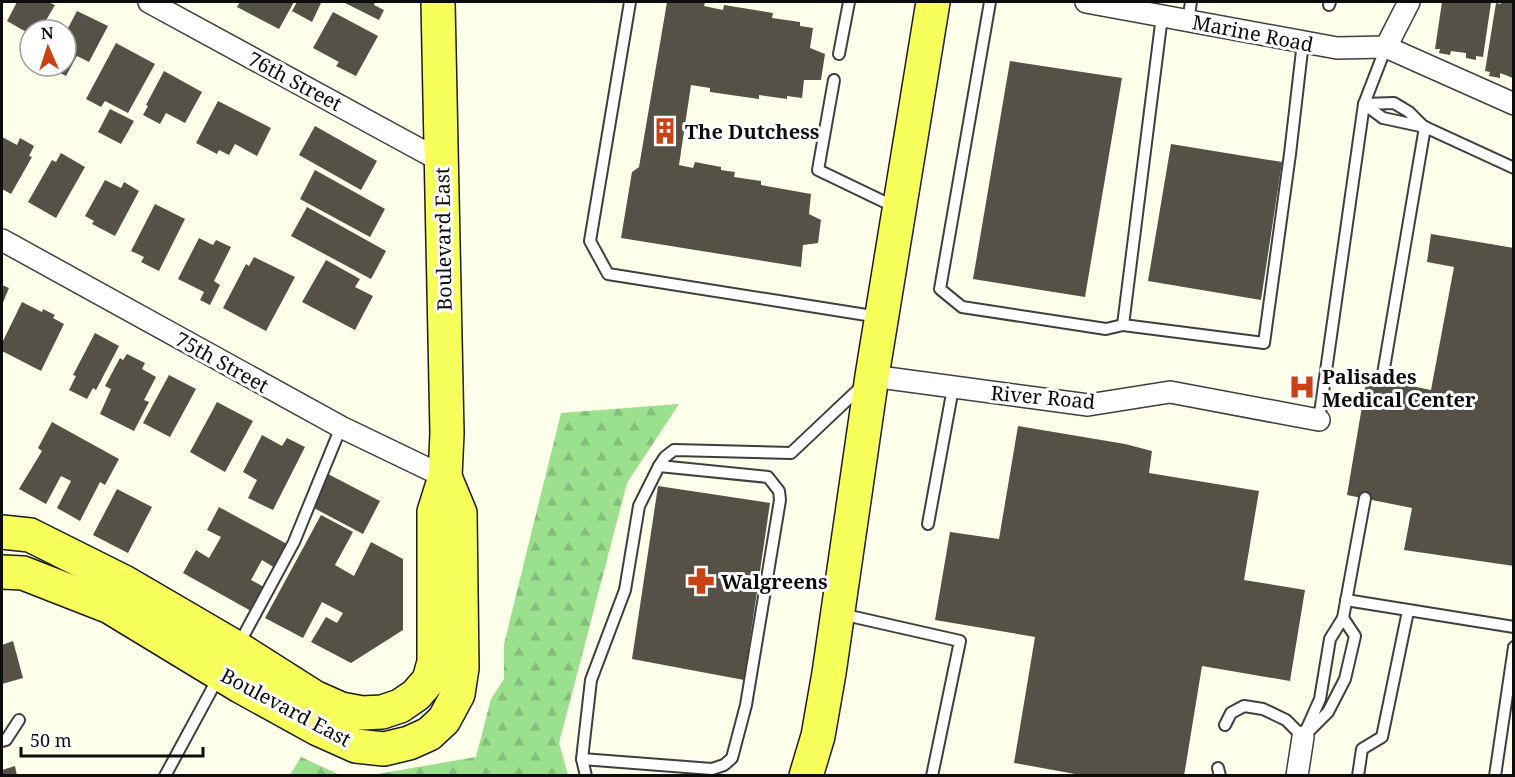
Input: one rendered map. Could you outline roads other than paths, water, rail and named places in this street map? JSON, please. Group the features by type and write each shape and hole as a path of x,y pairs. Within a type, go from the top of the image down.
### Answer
{"main road":[{"name":"Boulevard East","path":"2,572 23,573 110,608 341,709 362,712 382,711 400,706 416,695 429,680 434,662 434,512 445,477 447,433 438,2"},
{"path":"806,776 818,736 872,376 933,2"},
{"name":"Boulevard East","path":"2,532 30,535 124,582 229,661"}],"street":[{"name":"76th Street","path":"148,2 441,161"},
{"name":"Marine Road","path":"1086,2 1128,5 1162,16 1190,11 1303,42 1337,48 1386,47 1514,104"},
{"path":"1386,47 1409,2"},
{"name":"75th Street","path":"2,240 341,427 445,477"},
{"name":"River Road","path":"872,376 1088,405 1170,392 1319,420"},
{"path":"1297,776 1303,737"}],"lane":[{"path":"630,2 590,241 608,274 882,318"},
{"path":"839,54 849,2"},
{"path":"990,2 939,289 962,307 1106,329 1123,325 1264,343 1303,42"},
{"path":"1123,325 1162,16"},
{"path":"1319,420 1364,104 1386,47"},
{"path":"834,80 818,170 900,210"},
{"path":"1364,104 1394,103 1409,112 1425,127"},
{"path":"1364,104 1383,118 1425,127 1514,168"},
{"path":"1382,380 1425,127"},
{"path":"586,776 582,759 591,680 625,590 639,506 665,457 674,450 791,453 872,376"},
{"path":"928,524 953,388"},
{"path":"165,776 294,542 341,427"},
{"path":"582,759 712,769 724,765 732,758 746,705 780,500 779,491 768,477 659,466"},
{"path":"1303,737 1320,699 1330,639 1343,618 1365,498"},
{"path":"1346,600 1514,627"},
{"path":"1358,776 1362,749 1382,737 1408,610"},
{"path":"837,613 960,641 932,776"},
{"path":"1303,737 1328,712 1345,679 1355,636 1343,618"},
{"path":"1495,776 1514,646"},
{"path":"1225,725 1231,713 1244,706 1263,709 1286,720 1303,737"},
{"path":"2,741 6,740 19,720"}],"place":[{"name":"The Dutchess","path":"665,131"},
{"name":"Palisades Medical Center","path":"1302,387"},
{"name":"Walgreens","path":"701,581"}]}
